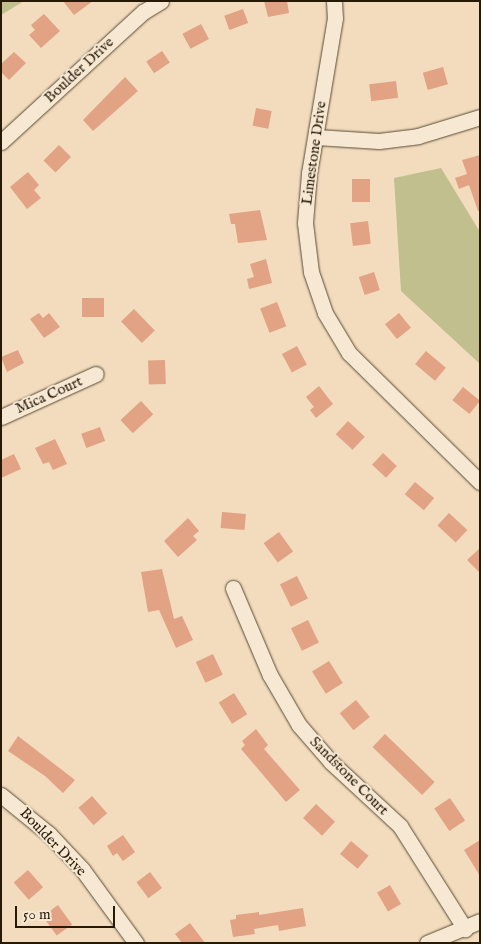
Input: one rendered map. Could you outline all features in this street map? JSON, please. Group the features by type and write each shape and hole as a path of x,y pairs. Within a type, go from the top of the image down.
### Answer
{"street":[{"name":"Boulder Drive","path":"1,142 143,12 161,1"},
{"name":"Limestone Drive","path":"334,1 335,18 309,173 306,223 311,272 325,313 349,354 480,482"},
{"path":"316,137 389,140 418,136 480,117"},
{"name":"Mica Court","path":"1,417 96,374"},
{"name":"Sandstone Court","path":"233,588 270,675 299,725 331,762 400,826 465,929"},
{"name":"Boulder Drive","path":"1,795 48,834 82,869 136,943"},
{"path":"427,943 465,929 480,920"}],"shaded area":[{"path":"1,1 24,1 1,15"},
{"path":"441,168 480,232 480,364 401,291 394,178"}],"building":[{"path":"63,1 93,1 74,15"},
{"path":"264,1 287,1 289,13 268,17"},
{"path":"243,9 248,23 229,30 224,16"},
{"path":"44,14 60,31 41,48 29,35 35,30 31,25"},
{"path":"201,24 209,39 190,49 182,34"},
{"path":"162,51 170,63 154,73 146,62"},
{"path":"14,52 26,63 9,80 1,72 1,64"},
{"path":"443,67 448,84 428,90 423,73"},
{"path":"125,77 138,91 93,131 83,120"},
{"path":"396,81 398,98 371,101 369,84"},
{"path":"256,108 272,111 268,129 253,126"},
{"path":"59,145 71,157 55,173 43,161"},
{"path":"480,155 480,211 478,211 469,185 459,189 455,178 467,174 462,160"},
{"path":"28,172 39,185 34,190 41,198 27,209 10,187"},
{"path":"352,179 370,179 370,202 352,202"},
{"path":"260,210 267,240 238,243 235,224 231,224 229,214"},
{"path":"368,221 371,244 353,246 350,223"},
{"path":"266,259 272,283 249,289 247,279 254,277 250,264"},
{"path":"374,272 380,290 365,295 359,277"},
{"path":"82,298 104,298 104,317 82,317"},
{"path":"277,302 286,326 270,333 260,308"},
{"path":"134,309 155,331 142,343 121,322"},
{"path":"39,313 43,318 49,313 60,327 44,338 30,319"},
{"path":"399,313 411,328 397,339 385,324"},
{"path":"297,346 307,365 292,373 282,354"},
{"path":"18,350 24,363 7,372 1,357"},
{"path":"426,351 446,368 435,381 415,364"},
{"path":"165,360 166,384 149,385 148,361"},
{"path":"319,386 333,404 316,418 310,410 314,407 306,397"},
{"path":"463,387 480,401 469,414 452,400"},
{"path":"141,401 153,414 133,433 121,420"},
{"path":"348,421 365,437 353,450 336,434"},
{"path":"100,427 105,441 86,448 81,434"},
{"path":"55,439 67,464 53,470 49,462 43,464 35,448"},
{"path":"383,453 397,466 386,478 372,465"},
{"path":"14,454 21,469 1,478 1,460"},
{"path":"415,482 434,498 424,510 405,494"},
{"path":"222,512 246,514 245,530 221,528"},
{"path":"449,513 467,530 456,542 437,525"},
{"path":"188,518 199,531 193,536 197,540 178,557 164,541"},
{"path":"279,532 293,551 278,563 264,543"},
{"path":"480,548 480,573 467,560"},
{"path":"162,569 174,619 182,616 193,640 176,648 159,610 148,612 141,572"},
{"path":"297,576 308,598 291,607 280,584"},
{"path":"308,620 319,642 302,651 291,628"},
{"path":"213,654 223,675 206,683 196,662"},
{"path":"329,661 343,683 326,694 312,672"},
{"path":"234,693 247,714 232,724 219,703"},
{"path":"356,700 370,717 354,730 340,713"},
{"path":"256,729 268,745 264,749 300,790 286,802 241,749 245,745 242,741"},
{"path":"385,734 435,782 422,795 372,747"},
{"path":"18,736 75,780 63,793 45,776 8,751"},
{"path":"92,796 107,813 94,825 78,808"},
{"path":"450,798 465,820 449,831 434,809"},
{"path":"316,804 335,822 322,836 303,818"},
{"path":"123,835 135,852 123,861 117,853 113,856 107,846"},
{"path":"480,840 480,876 464,850"},
{"path":"351,841 369,856 358,869 340,854"},
{"path":"28,870 43,887 29,900 14,882"},
{"path":"150,872 162,888 148,898 136,882"},
{"path":"390,885 401,904 388,912 377,893"},
{"path":"58,905 72,924 57,936 43,916"},
{"path":"303,908 306,926 279,931 278,925 254,929 255,934 233,937 230,920 236,919 236,915 259,912 259,915"},
{"path":"190,923 205,943 182,943 175,934"}]}
